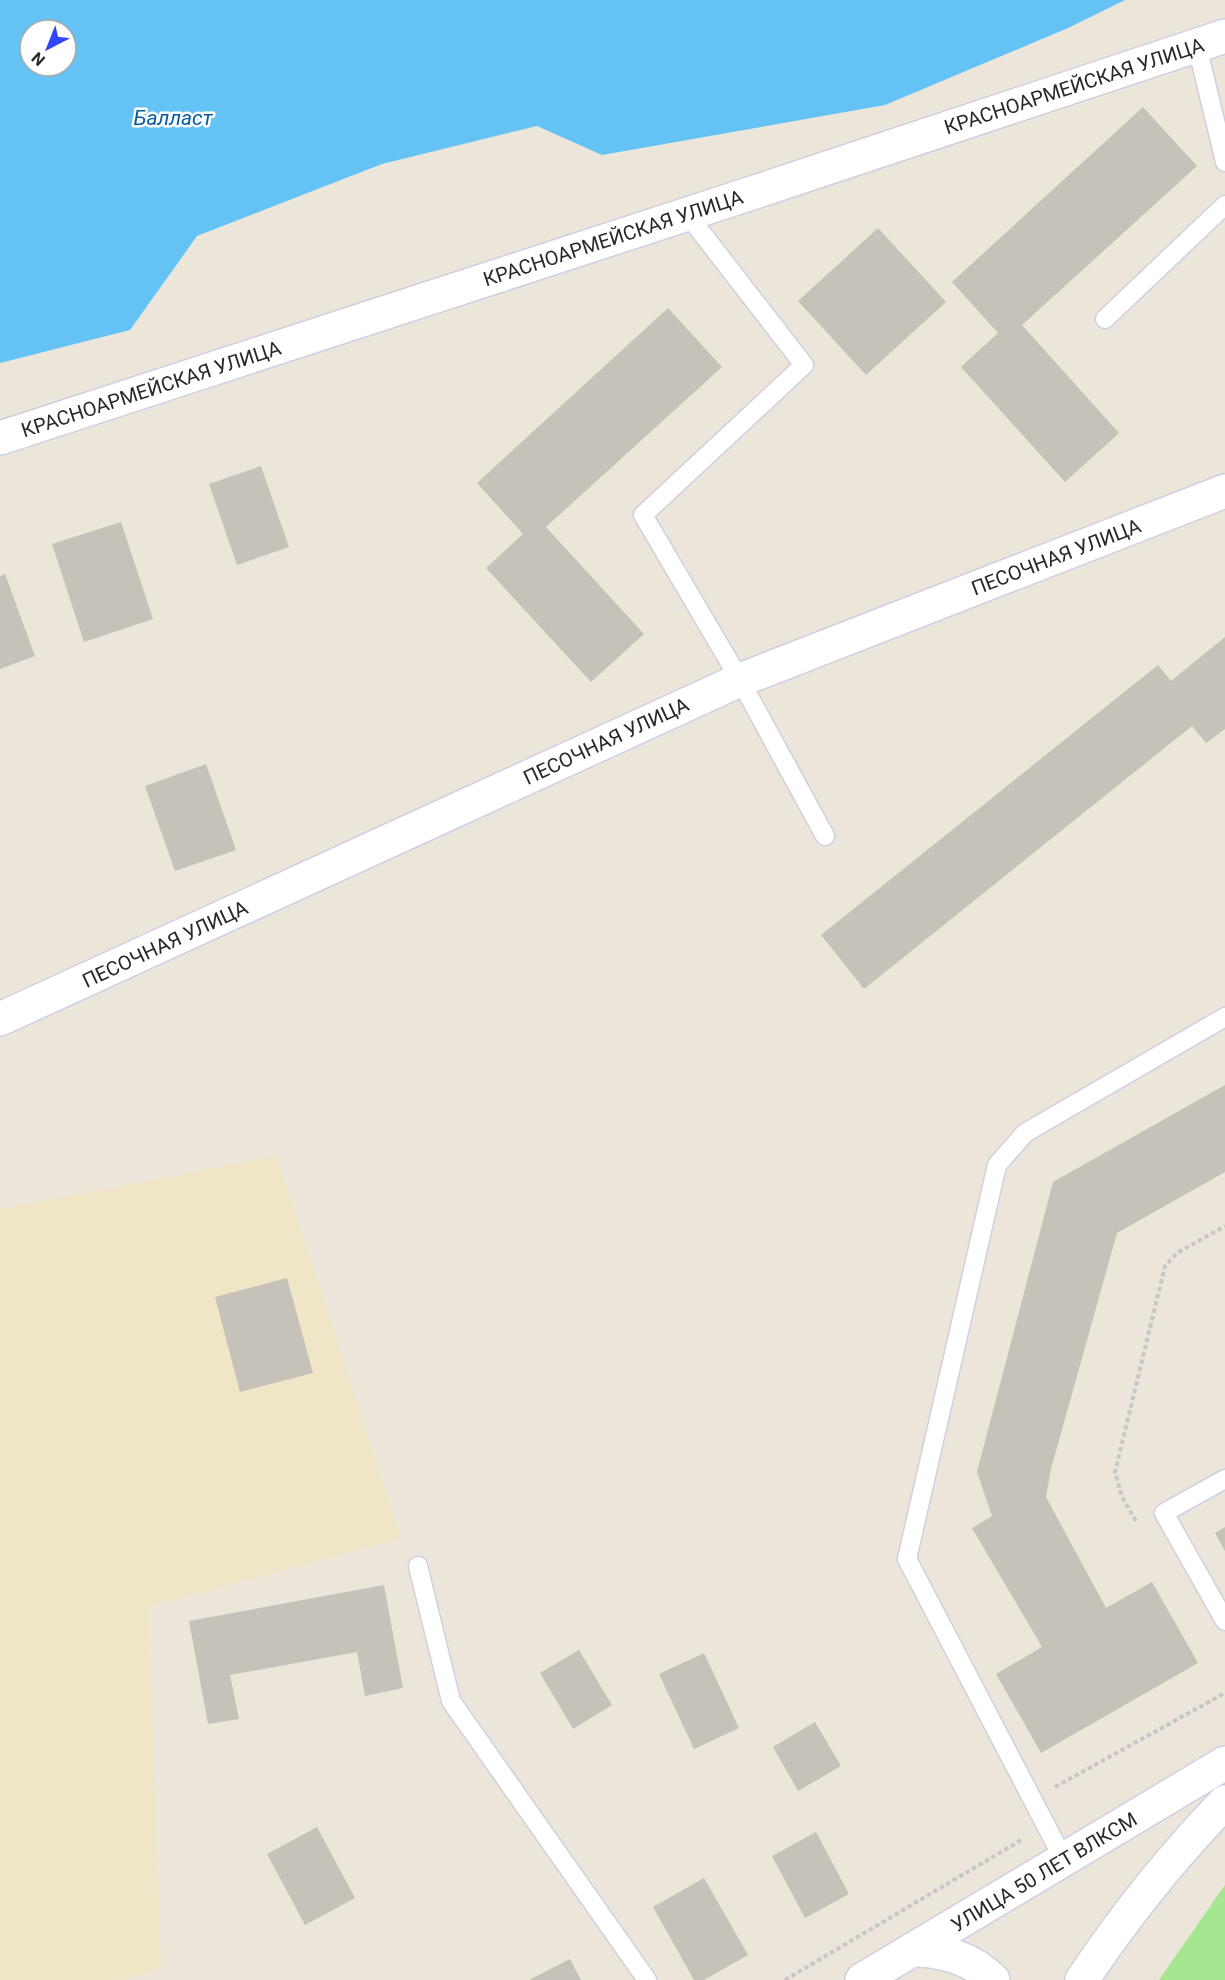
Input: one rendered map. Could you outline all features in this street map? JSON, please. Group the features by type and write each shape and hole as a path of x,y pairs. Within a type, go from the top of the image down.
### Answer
{"street":[{"name":"КРАСНОАРМЕЙСКАЯ УЛИЦА","path":"0,438 1211,41"},
{"name":"ПЕСОЧНАЯ УЛИЦА","path":"0,1019 740,680 1225,491"},
{"name":"УЛИЦА 50 ЛЕТ ВЛКСМ","path":"862,1980 1225,1763"},
{"path":"1082,1980 1144,1895 1225,1802"},
{"path":"912,1950 929,1950 960,1958 975,1965 993,1980"}],"lane":[{"path":"1211,41 1225,162"},
{"path":"1105,319 1225,205"},
{"path":"687,214 804,364 643,516 740,680 825,836"},
{"path":"1064,1860 907,1559 997,1165 1025,1133 1225,1017"},
{"path":"1225,1479 1164,1513 1225,1621"},
{"path":"418,1566 451,1701 647,1980"}],"path":[{"path":"1164,1513 1137,1522 1122,1497 1115,1472 1165,1266 1177,1253 1225,1226"},
{"path":"785,1980 1026,1836 1032,1799 1225,1693"}],"shaded area":[{"path":"276,1156 401,1538 148,1607 161,1968 124,1980 0,1980 0,1209"}],"green space":[{"path":"1225,1885 1225,1980 1159,1980"}],"water":[{"name":"Балласт","path":"0,0 1125,0 1068,28 885,105 602,155 537,126 382,164 197,236 130,330 0,363"}],"building":[{"path":"1143,107 1197,166 1022,325 1119,433 1065,482 961,367 998,333 952,282"},
{"path":"878,228 946,302 866,375 798,301"},
{"path":"668,308 722,367 546,527 644,634 591,682 486,568 523,534 477,483"},
{"path":"261,466 289,547 237,565 209,484"},
{"path":"121,522 153,619 84,642 52,544"},
{"path":"5,574 35,656 0,669 0,576"},
{"path":"1225,637 1225,729 1206,743 1192,726 864,989 821,935 1158,665 1171,681"},
{"path":"206,764 236,850 175,871 145,786"},
{"path":"1225,1085 1225,1172 1117,1233 1051,1469 1046,1497 1106,1608 1152,1582 1198,1663 1041,1753 996,1674 1042,1647 972,1528 992,1516 977,1472 1053,1182"},
{"path":"287,1278 313,1373 240,1392 215,1297"},
{"path":"1225,1527 1225,1551 1215,1533"},
{"path":"384,1585 403,1688 365,1696 357,1652 230,1675 239,1719 208,1724 189,1621"},
{"path":"579,1650 612,1705 573,1729 540,1673"},
{"path":"704,1653 739,1728 694,1749 659,1674"},
{"path":"815,1722 841,1766 798,1791 773,1747"},
{"path":"317,1827 355,1898 305,1925 267,1854"},
{"path":"816,1832 849,1894 805,1918 772,1856"},
{"path":"704,1878 748,1955 704,1980 694,1980 653,1907"},
{"path":"570,1959 581,1980 529,1980"}]}
